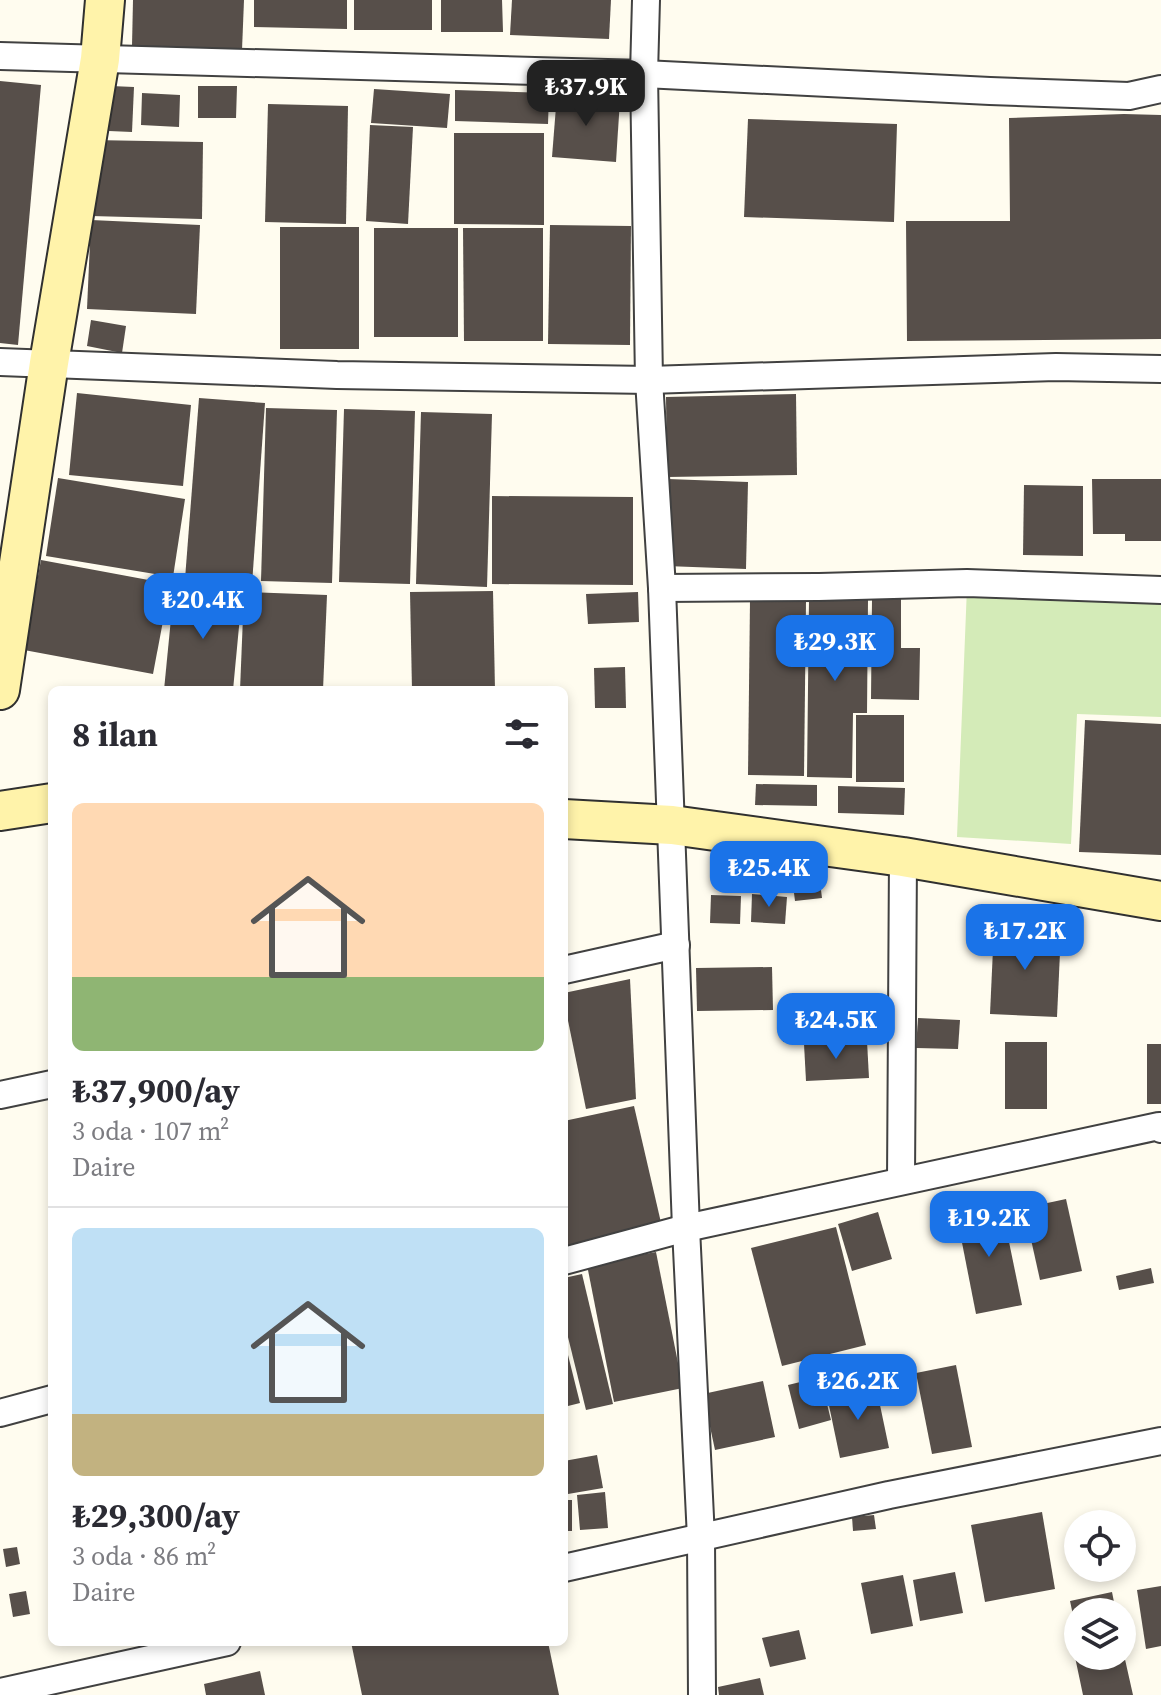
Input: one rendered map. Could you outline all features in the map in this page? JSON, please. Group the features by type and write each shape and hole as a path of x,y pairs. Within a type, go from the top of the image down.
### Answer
{"street":[{"path":"0,690 49,363 100,59 105,0"},
{"path":"646,0 644,74 649,380 662,588 701,1538 702,1695"},
{"path":"0,56 644,74 1129,96 1161,89"},
{"path":"0,362 337,375 649,380 1056,367 1161,369"},
{"path":"662,588 967,583 1161,590"},
{"path":"0,811 48,804"},
{"path":"568,819 672,825 903,857 1161,901"},
{"path":"901,1181 903,857"},
{"path":"568,969 676,945"},
{"path":"0,1095 48,1085"},
{"path":"568,1260 686,1228 1160,1127"},
{"path":"0,1413 48,1400"},
{"path":"568,1567 889,1495 1161,1441"},
{"path":"0,1692 209,1646"}],"green space":[{"path":"967,587 1161,595 1161,717 1077,714 1071,844 957,837"}],"building":[{"path":"133,0 244,0 242,50 132,46"},
{"path":"254,0 347,0 347,29 254,27"},
{"path":"354,0 432,0 432,30 354,30"},
{"path":"441,0 502,0 503,32 441,32"},
{"path":"512,0 611,0 609,39 510,35"},
{"path":"0,81 41,85 18,345 0,343"},
{"path":"111,86 134,87 132,132 109,131"},
{"path":"198,86 237,86 236,118 198,118"},
{"path":"374,89 450,94 447,128 371,123"},
{"path":"455,90 549,93 548,124 455,121"},
{"path":"142,93 180,95 179,127 141,125"},
{"path":"557,94 620,99 616,162 552,157"},
{"path":"268,104 348,106 346,224 265,222"},
{"path":"1161,115 1161,339 907,341 906,221 1010,221 1009,118"},
{"path":"748,119 897,124 894,222 744,217"},
{"path":"370,125 413,127 408,224 366,221"},
{"path":"454,133 544,133 544,225 454,224"},
{"path":"92,140 203,142 202,219 91,216"},
{"path":"91,220 200,225 196,314 87,309"},
{"path":"550,225 631,226 630,345 548,344"},
{"path":"280,227 359,227 359,349 280,349"},
{"path":"374,228 458,228 458,337 374,337"},
{"path":"463,228 543,228 543,341 464,341"},
{"path":"91,320 126,326 122,353 87,346"},
{"path":"77,393 191,405 183,486 69,475"},
{"path":"796,394 797,475 667,477 666,397"},
{"path":"199,398 265,403 252,584 185,579"},
{"path":"266,408 337,410 332,583 261,581"},
{"path":"344,409 415,411 410,584 339,582"},
{"path":"421,412 492,414 487,587 416,584"},
{"path":"58,478 185,499 173,577 46,556"},
{"path":"668,479 748,482 746,569 666,566"},
{"path":"1092,479 1161,479 1161,541 1125,541 1125,534 1093,534"},
{"path":"1024,485 1083,486 1083,556 1023,555"},
{"path":"492,496 633,497 633,585 492,584"},
{"path":"41,560 170,584 153,674 24,650"},
{"path":"174,588 242,595 233,686 164,686"},
{"path":"493,591 495,686 412,686 410,592"},
{"path":"244,592 327,595 323,686 240,686"},
{"path":"638,592 639,622 588,624 586,594"},
{"path":"809,599 868,600 867,713 853,713 852,778 807,777"},
{"path":"872,599 901,599 901,648 920,648 919,700 871,699"},
{"path":"750,600 806,601 804,776 748,775"},
{"path":"625,667 626,708 595,708 594,668"},
{"path":"856,715 904,715 904,782 856,782"},
{"path":"1085,720 1161,724 1161,855 1079,852"},
{"path":"756,784 817,785 817,806 755,805"},
{"path":"838,786 905,788 904,815 838,813"},
{"path":"818,866 822,898 795,901 791,870"},
{"path":"752,894 787,897 785,924 751,922"},
{"path":"711,895 741,896 740,924 710,923"},
{"path":"994,927 1061,931 1057,1017 990,1014"},
{"path":"772,967 773,1010 697,1011 696,968"},
{"path":"630,979 636,1099 586,1109 568,1021 568,992"},
{"path":"853,999 855,1040 783,1042 782,1001"},
{"path":"918,1018 960,1020 958,1049 916,1048"},
{"path":"867,1041 869,1078 806,1081 804,1044"},
{"path":"1005,1042 1047,1042 1047,1109 1005,1109"},
{"path":"1147,1044 1161,1044 1161,1104 1147,1104"},
{"path":"634,1106 662,1227 568,1248 568,1120"},
{"path":"1066,1199 1082,1271 1040,1280 1024,1208"},
{"path":"1001,1203 1022,1305 976,1314 956,1212"},
{"path":"878,1212 892,1259 852,1271 838,1224"},
{"path":"836,1227 866,1345 782,1366 751,1248"},
{"path":"656,1252 683,1388 614,1402 587,1265"},
{"path":"1151,1268 1154,1283 1119,1290 1116,1276"},
{"path":"582,1274 613,1404 586,1410 568,1337 568,1277"},
{"path":"568,1355 580,1403 568,1406"},
{"path":"956,1365 972,1447 932,1454 916,1373"},
{"path":"829,1375 833,1390 824,1392 831,1420 799,1429 788,1385"},
{"path":"763,1381 775,1437 715,1450 703,1394"},
{"path":"876,1386 889,1448 840,1458 827,1396"},
{"path":"597,1455 603,1488 568,1494 568,1460"},
{"path":"605,1492 608,1528 580,1530 577,1495"},
{"path":"568,1500 572,1500 572,1531 568,1531"},
{"path":"1042,1512 1055,1589 985,1602 971,1525"},
{"path":"874,1515 876,1529 853,1531 852,1517"},
{"path":"17,1547 20,1564 6,1567 3,1549"},
{"path":"955,1572 963,1613 920,1621 913,1580"},
{"path":"903,1575 913,1626 871,1634 861,1583"},
{"path":"1161,1586 1161,1646 1146,1649 1137,1590"},
{"path":"26,1591 30,1614 13,1617 9,1594"},
{"path":"1112,1592 1113,1598 1084,1598"},
{"path":"799,1630 806,1659 770,1667 762,1638"},
{"path":"352,1646 549,1646 559,1695 362,1695"},
{"path":"1078,1670 1127,1670 1133,1695 1083,1695"},
{"path":"260,1671 265,1695 206,1695 204,1684"},
{"path":"760,1678 764,1695 719,1695 718,1687"}]}
